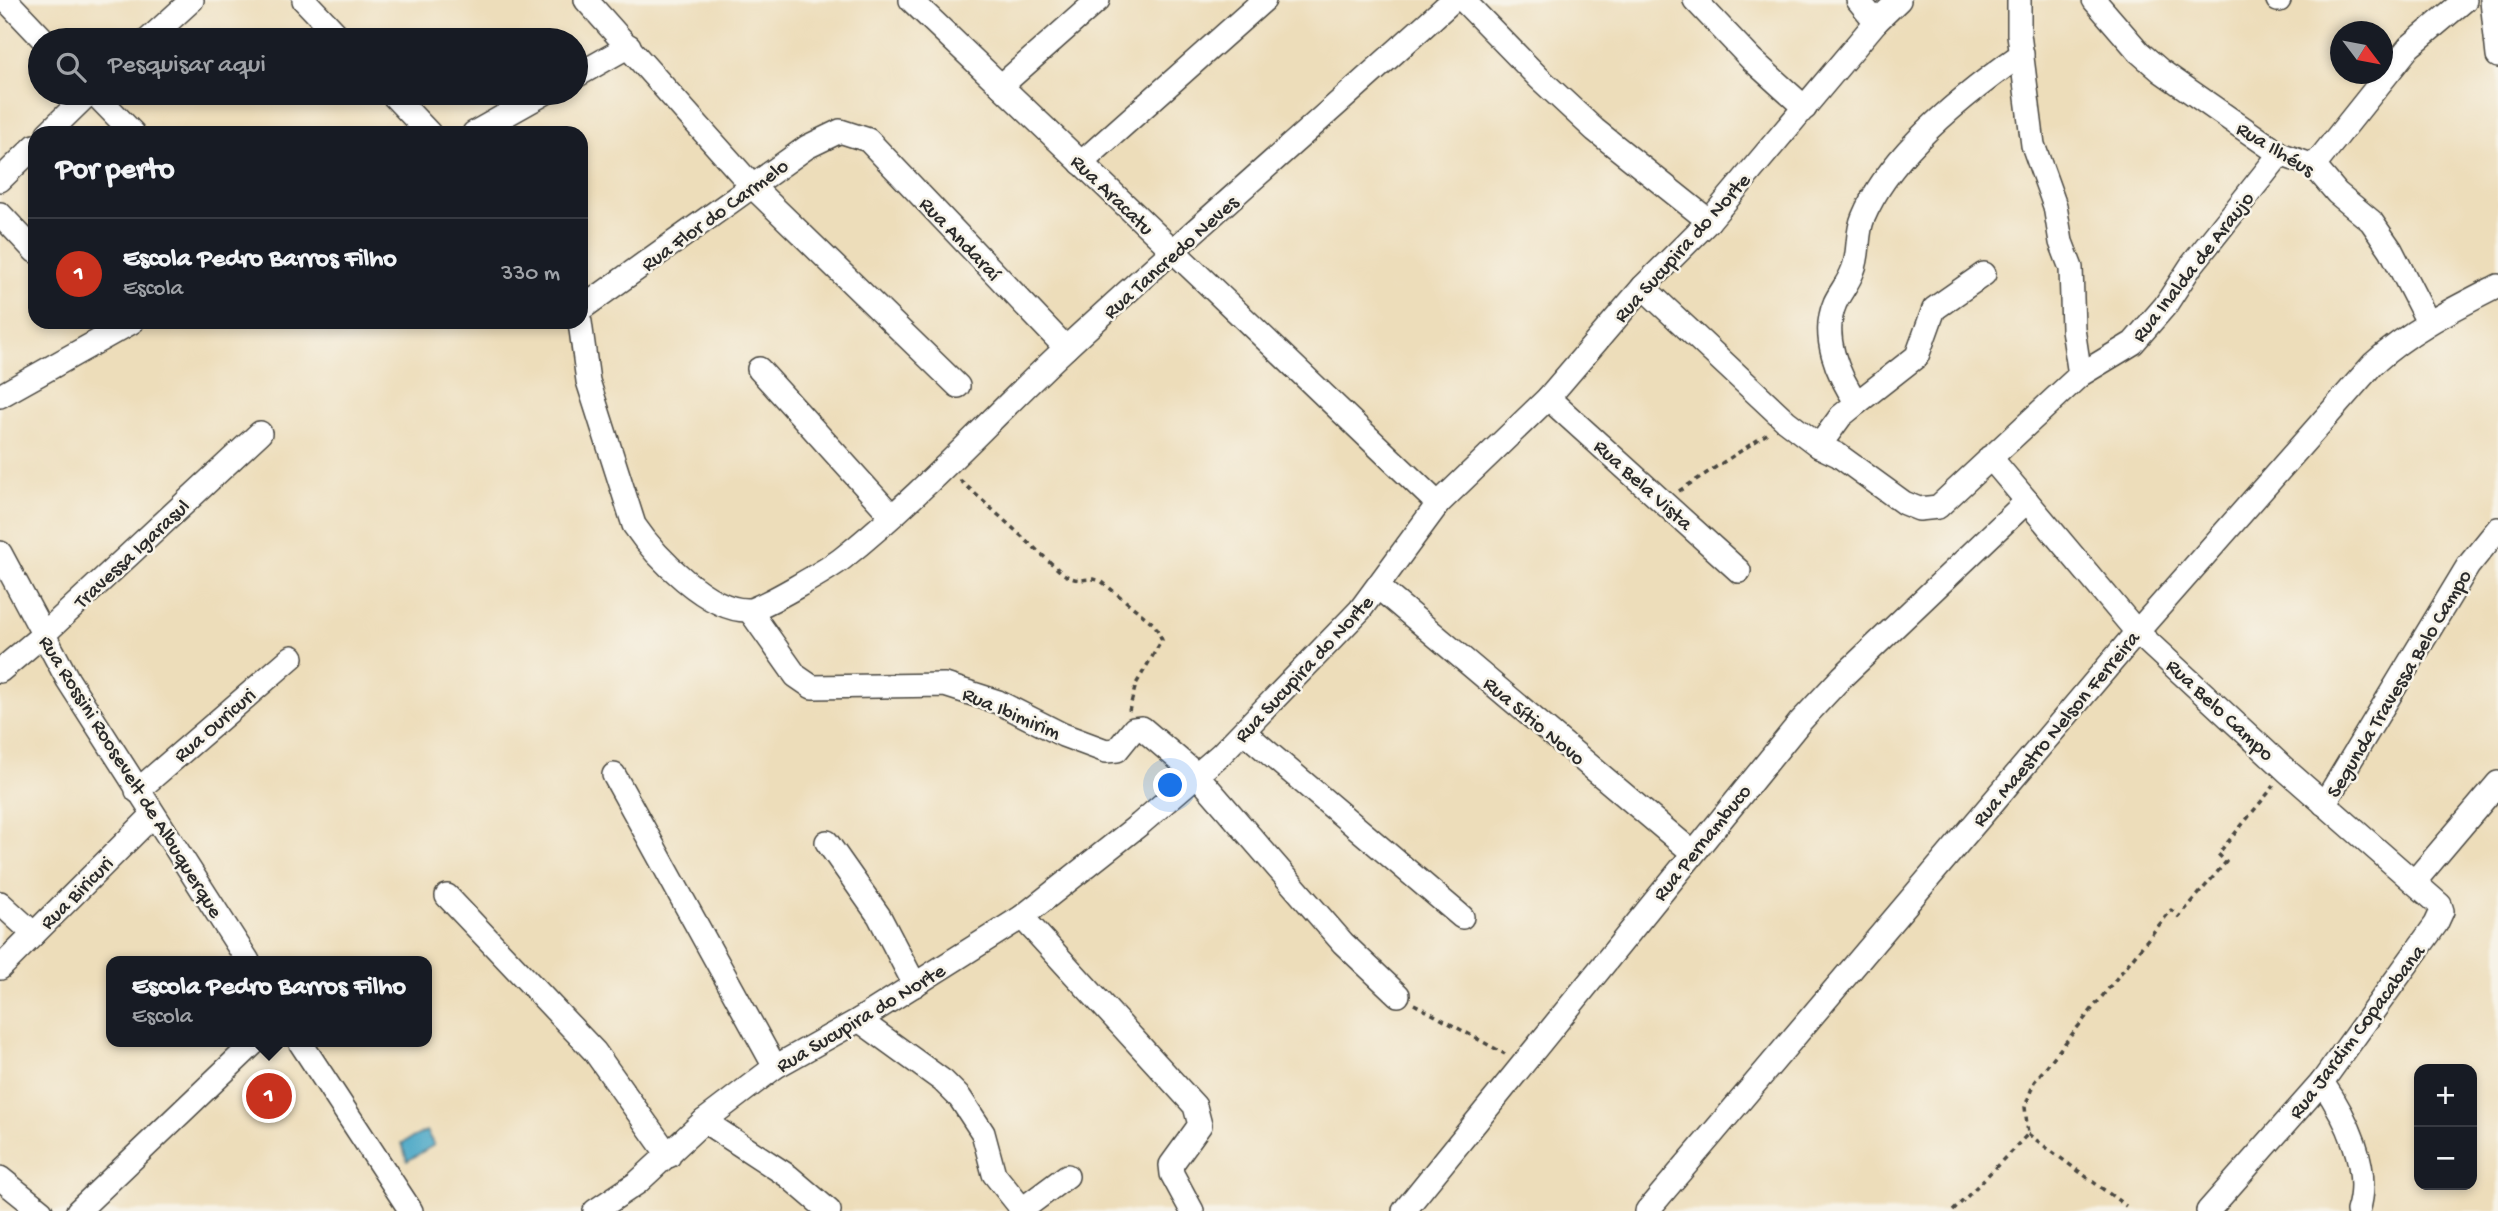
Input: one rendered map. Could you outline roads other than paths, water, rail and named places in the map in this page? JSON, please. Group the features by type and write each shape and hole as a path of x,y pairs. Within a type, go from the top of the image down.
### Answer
{"street":[{"path":"6,0 33,28"},
{"path":"161,28 192,0"},
{"path":"304,0 331,28"},
{"path":"586,0 753,187 958,386"},
{"name":"Rua Aracatu","path":"911,0 1438,504"},
{"path":"1001,86 1098,0"},
{"path":"1081,163 1264,0"},
{"name":"Rua Tancredo Neves","path":"748,610 842,559 1066,348 1453,0"},
{"path":"1463,0 1539,78 1595,130 1709,221"},
{"path":"1695,0 1751,59 1805,108"},
{"path":"1858,0 1876,22"},
{"name":"Rua Sucupira do Norte","path":"595,1211 637,1183 704,1121 775,1068 859,1020 1022,918 1197,775 1244,732 1323,652 1378,587 1438,504 1548,398 1643,287 1709,221 1876,22 1899,0"},
{"path":"2019,0 2022,54 2033,145 2055,206 2061,242 2071,268 2074,329 2080,375"},
{"name":"Rua Ilhéus","path":"2095,0 2139,52 2161,71 2280,154 2314,166 2337,193 2364,214 2381,234 2428,322"},
{"path":"2314,166 2409,47 2465,0"},
{"path":"2492,0 2498,56"},
{"path":"588,69 629,46"},
{"path":"1857,403 1848,391 1829,341 1829,322 1854,270 1862,221 1871,201 1908,152 1975,86 2022,54"},
{"path":"56,126 79,105"},
{"path":"104,105 126,126"},
{"path":"402,105 422,126"},
{"path":"486,126 524,105"},
{"name":"Rua Flor do Carmelo","path":"588,304 827,135 840,131 851,134"},
{"name":"Rua Andaraí","path":"851,134 868,140 1066,348"},
{"path":"0,180 28,153"},
{"name":"Rua Inalda de Araujo","path":"1819,446 1838,455 1904,503 1919,509 1938,507 2080,375 2133,343 2165,306 2191,266 2280,154"},
{"path":"0,214 28,244"},
{"path":"1643,287 1786,421 1819,446 1841,416 1917,356 1934,309 1984,274"},
{"name":"Rua Maestro Nelson Ferreira","path":"1647,1211 2137,632 2373,364 2396,343 2428,322 2498,286"},
{"path":"0,396 111,329"},
{"path":"581,329 588,382 635,525 646,543 706,595 719,603 748,610"},
{"path":"759,369 891,515"},
{"name":"Rua Bela Vista","path":"1548,398 1740,571"},
{"name":"Travessa Igarasul","path":"0,671 44,634 260,433"},
{"name":"Rua Belo Campo","path":"1990,457 2137,632 2287,771 2436,899 2442,911"},
{"name":"Rua Pernambuco","path":"1404,1211 1692,852 1800,722 1842,677 2027,501"},
{"name":"Segunda Travessa Belo Campo","path":"2325,804 2468,566 2498,529"},
{"name":"Rua Rossini Roosevelt de Albuquerque","path":"0,553 44,634 152,816 244,956"},
{"name":"Rua Sítio Novo","path":"1378,587 1692,852"},
{"name":"Rua Ibimirim","path":"748,610 796,676 812,687 945,685 998,702 1063,735 1106,751 1117,750 1137,727 1142,728 1197,775"},
{"name":"Rua Ouricuri","path":"137,791 292,657"},
{"path":"1244,732 1462,917"},
{"path":"614,775 775,1068"},
{"path":"1197,775 1343,943 1398,995"},
{"path":"2415,881 2486,802 2498,783"},
{"name":"Rua Biricuri","path":"0,968 152,816"},
{"path":"827,842 879,916 915,985"},
{"path":"447,896 595,1052 669,1156"},
{"path":"0,903 34,934"},
{"name":"Rua Jardim Copacabana","path":"2208,1211 2322,1082 2436,924 2442,911"},
{"path":"1022,918 1195,1106 1200,1125 1172,1161 1172,1174 1192,1211"},
{"path":"859,1020 943,1081 960,1098 983,1133 994,1174 1021,1210 1067,1177"},
{"path":"78,1211 250,1047"},
{"path":"303,1047 411,1211"},
{"path":"2322,1082 2335,1102 2360,1164 2362,1190 2358,1211"},
{"path":"704,1121 796,1181 830,1211"},
{"path":"0,1178 41,1211"}],"water":[{"path":"426,1131 434,1145 407,1161 402,1143"}],"place":[{"name":"Escola Pedro Barros Filho","path":"269,1096"}]}
